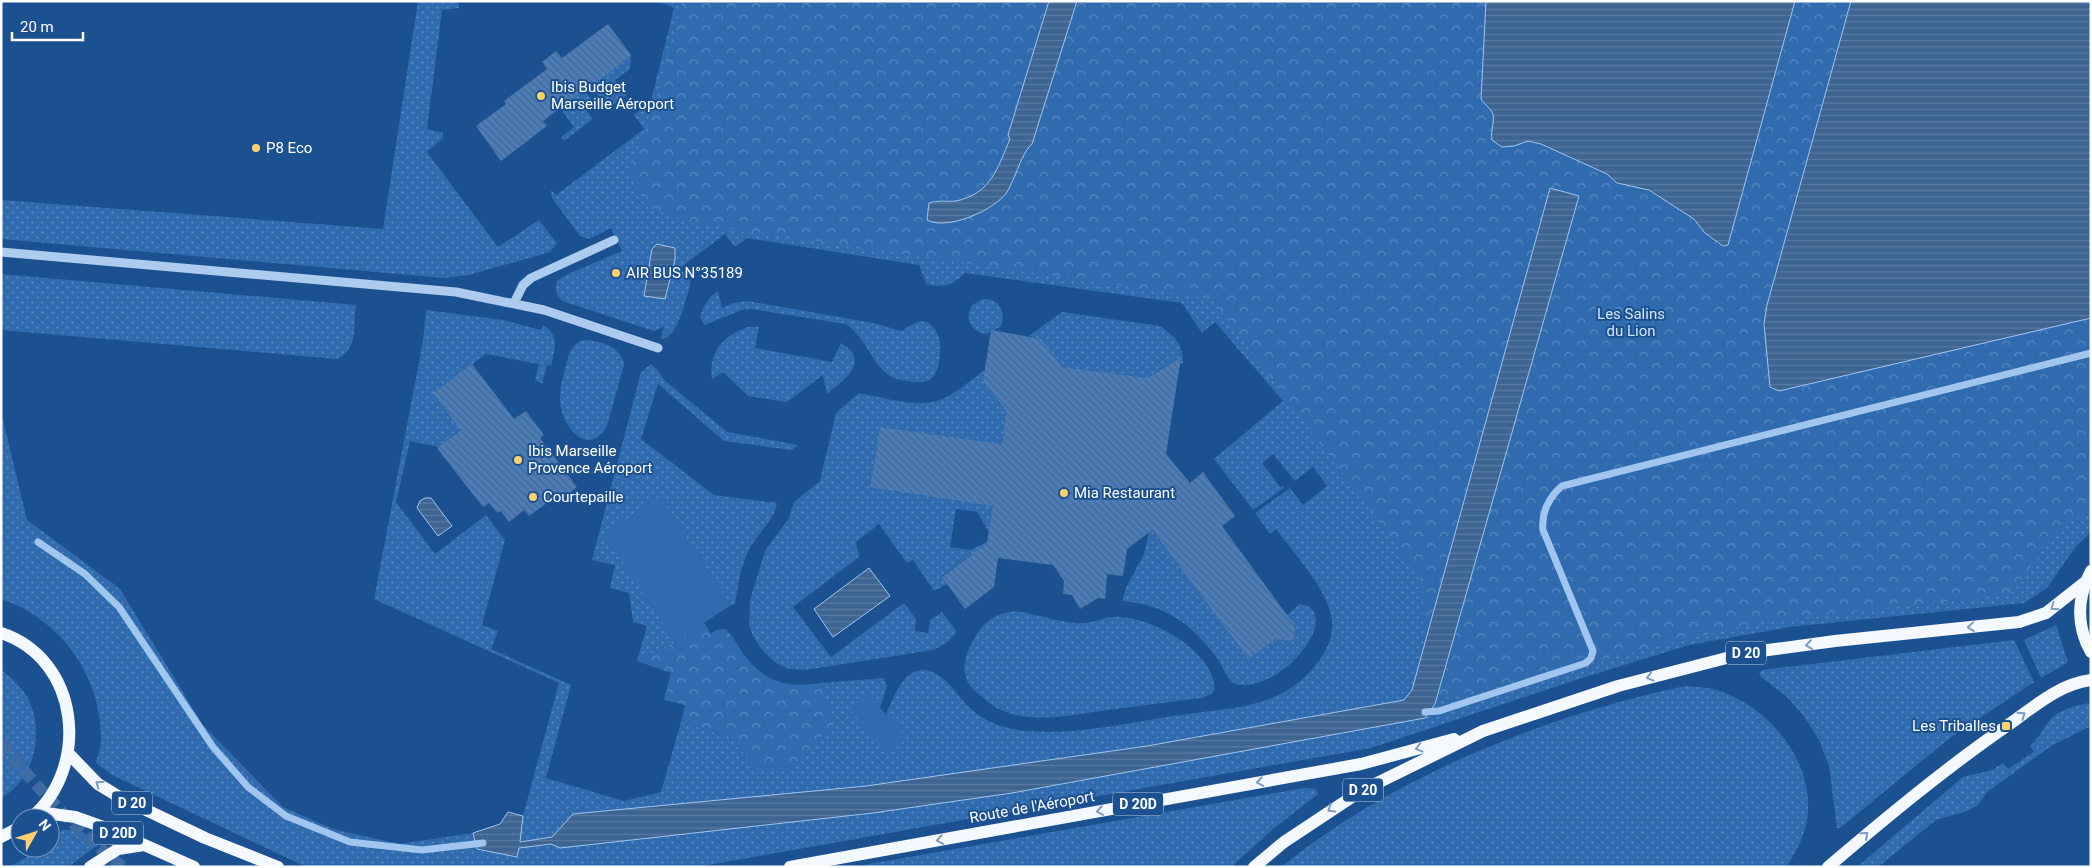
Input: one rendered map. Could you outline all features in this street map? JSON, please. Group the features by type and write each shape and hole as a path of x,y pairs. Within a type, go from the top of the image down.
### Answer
{"main road":[{"path":"2091,571 2084,583 2080,605 2081,629 2091,652"},
{"name":"D 20","path":"1254,867 1284,842 1361,791 1483,731 1618,686 1746,653 1835,641 2019,622 2046,613 2084,583"},
{"path":"3,632 25,645 42,660 58,682 68,708 69,754 64,773 53,794 41,808"},
{"path":"1828,867 1906,800 1985,741 2062,688 2091,680"},
{"name":"Route de l'Aéroport","path":"790,867 1361,764 1483,731"},
{"name":"D 20","path":"69,754 98,784 120,798 205,838"},
{"name":"D 20D","path":"60,816 75,817 194,867"},
{"path":"205,838 257,867"},
{"path":"205,838 278,867"},
{"path":"90,867 118,849 144,845"}],"street":[{"path":"514,303 523,285 531,278 614,240"},
{"path":"1,252 446,291 544,310 658,348"}],"green space":[{"path":"418,1 457,1 459,5 459,8 442,10 427,129 443,133 443,138 427,152 498,247 539,220 557,243 550,252 469,275 444,278 1,239 1,200 383,229"},
{"name":"Les Salins du Lion","path":"658,1 1049,1 2091,318 2091,532 2074,549 2047,588 2024,603 1790,627 1689,645 1579,679 1371,748 697,867 306,867 112,775 96,763 101,739 99,713 93,691 73,652 41,620 22,608 1,599 1,412 27,520 120,589 203,725 283,807 333,829 399,844 473,833 477,849 517,857 519,848 552,844 560,848 873,813 1012,793 1425,718 1433,710 1412,690 1404,700 1147,746 866,786 573,814 552,837 519,842 523,816 559,683 374,599 423,341 426,310 503,320 541,330 543,325 554,338 555,348 551,366 547,365 542,384 535,380 539,364 486,354 434,393 462,429 438,447 410,441 396,502 435,554 486,515 505,540 482,625 498,631 491,649 571,685 546,778 624,801 661,792 681,722 728,736 758,769 832,725 821,683 884,678 887,686 880,708 907,737 886,714 904,680 909,675 922,670 937,674 950,685 971,709 984,719 1006,728 1022,730 1049,732 1086,730 1246,706 1283,693 1301,680 1324,653 1332,632 1329,609 1318,585 1276,529 1270,534 1255,513 1290,488 1303,505 1327,486 1313,467 1295,481 1273,454 1262,463 1280,487 1283,486 1284,488 1253,510 1214,459 1283,401 1215,322 1202,333 1182,303 965,273 947,285 938,286 926,284 919,265 747,238 735,247 725,234 680,268 691,282 681,316 673,332 667,337 661,339 664,326 654,331 562,301 557,295 557,281 566,275 622,251 611,228 589,239 580,236 552,198 551,190 556,195 644,129 634,115 651,101 674,8"},
{"name":"Les Salins du Lion","path":"682,1 2091,1 2091,513 2062,524 2011,594 1755,623 1426,702 1421,578 1212,299 693,223 647,207 628,170 650,121"},
{"path":"631,55 630,69 615,80 627,95 609,108 590,86"},
{"path":"584,90 594,103 586,110 593,119 564,141 561,137 574,127 560,108"},
{"path":"1,274 356,305 354,336 349,349 337,359 1,330"},
{"path":"718,291 722,308 733,303 747,301 873,323 901,331 918,322 927,322 936,331 940,343 937,370 931,379 925,382 896,379 880,367 855,331 846,324 751,309 741,310 705,325 700,318 703,310 711,296"},
{"path":"983,299 989,299 997,303 1003,315 1001,326 987,334 973,328 969,320 972,305"},
{"path":"1062,312 1160,326 1177,341 1182,351 1183,363 1180,364 1180,357 1148,378 1062,367 1041,339 1029,336"},
{"path":"748,327 759,327 755,348 832,362 841,343 850,350 854,357 852,370 847,377 827,394 823,375 787,402 748,396 723,372 712,379 711,369 719,346 739,330"},
{"path":"582,340 609,345 619,353 624,365 607,426 600,435 586,440 573,432 568,425 561,408 560,398 569,356 575,345"},
{"path":"651,364 659,371 663,379 727,432 798,445 792,450 724,441 658,384 641,439 714,495 777,503 769,522 755,539 745,558 735,604 731,605 660,498 605,534 675,642 637,661 647,626 633,622 629,593 610,588 615,565 592,560 641,372"},
{"path":"985,370 983,381 1006,411 1001,452 987,442 880,427 870,486 994,502 989,532 977,512 956,509 950,547 971,550 988,541 984,564 972,554 942,576 947,584 934,591 913,560 907,563 879,524 856,542 859,557 793,607 831,657 904,603 916,619 915,631 928,633 930,620 942,612 957,632 945,644 933,650 805,670 789,669 776,663 764,652 754,638 749,625 750,600 765,551 789,518 794,502 820,481 836,413 859,393 915,403 939,400 953,393"},
{"path":"660,497 731,605 675,642 604,534"},
{"path":"1150,528 1249,658 1287,615 1300,604 1312,610 1316,620 1313,633 1305,648 1292,663 1276,675 1258,683 1238,685 1230,680 1217,658 1203,641 1182,622 1157,608 1122,601 1126,588 1144,554"},
{"path":"1015,611 1079,623 1088,623 1113,617 1127,618 1160,628 1191,648 1203,661 1212,675 1215,689 1211,694 1202,698 1070,716 1043,718 1018,716 1006,712 989,703 970,686 964,668 969,649 984,625 1000,614"},
{"path":"704,622 711,634 716,630 725,629 754,666 771,678 779,682 799,685 821,683 833,725 792,768 758,769 728,736 681,722 685,705 664,700 671,673 637,661 675,642"},
{"path":"2056,625 2068,662 2041,678 2024,640"},
{"path":"2014,640 2034,682 1950,738 1840,828 1837,828 1829,766 1819,740 1803,715 1786,696 1762,678 1759,673 1762,670"},
{"path":"1,669 27,696 35,720 36,733 32,759 27,770 12,791 1,798"},
{"path":"1686,686 1716,690 1736,698 1755,710 1772,724 1798,761 1805,782 1808,803 1806,825 1801,841 1787,867 1281,867 1371,805 1421,778 1473,754 1526,732 1579,714 1633,698"},
{"path":"867,694 907,737 891,753 850,710"},
{"path":"2091,703 2091,726 2051,746 1987,792 1978,805 1967,811 1936,820 1878,867 1857,867 1963,777 1992,770 2003,763 2008,769 2034,752 2030,746 2054,716 2069,708"},
{"path":"1304,788 1316,789 1318,794 1272,830 1231,867 852,867"},
{"path":"62,830 76,830 103,841 68,867 9,867 25,858 60,858 60,832"}],"shaded area":[{"path":"1049,1 1077,1 1032,144 1025,153 1010,187 1001,199 992,206 970,217 946,223 936,223 927,220 929,203 956,201 968,197 978,192 992,178 1010,139 1008,135"},
{"path":"1486,1 1795,1 1728,245 1723,246 1705,233 1694,219 1649,190 1617,183 1607,174 1541,144 1528,141 1514,146 1502,147 1492,140 1493,115 1481,99"},
{"path":"1851,1 2091,1 2091,318 1779,391 1770,387 1764,324 1767,305"},
{"path":"1550,188 1579,196 1435,704 1425,718 1012,793 873,813 560,848 551,844 519,848 517,857 477,849 473,833 500,824 508,812 523,816 520,842 552,837 573,814 866,786 1147,746 1404,700 1412,690"},
{"path":"657,244 675,248 675,260 665,299 644,296 652,249"},
{"path":"425,498 431,498 452,526 438,536 417,508 420,501"},
{"path":"869,568 890,596 833,637 814,609"}],"building":[{"path":"608,24 631,55 585,92 584,90 543,121 547,126 501,161 476,126 506,104 504,101 547,69 542,62 556,51 562,58"},
{"name":"Mia Restaurant","path":"991,330 1041,339 1062,367 1148,378 1181,357 1166,454 1190,483 1203,472 1235,516 1222,526 1295,626 1293,641 1275,639 1249,659 1152,530 1127,549 1123,576 1107,574 1105,599 1098,598 1080,609 1072,595 1063,594 1064,581 1053,565 998,558 994,587 965,609 942,577 987,543 993,506 870,487 880,427 1002,444 1006,411 983,381"},
{"path":"472,364 514,419 526,411 544,435 540,438 577,487 558,502 555,497 529,516 524,510 509,522 501,511 497,513 489,503 483,507 437,448 461,430 433,393"}],"waterway":[{"path":"1425,712 1439,711 1586,663 1591,658 1593,651 1543,530 1543,518 1547,506 1553,495 1562,486 2091,353"},
{"path":"38,542 85,574 119,607 213,747 248,787 286,816 350,842 422,850 483,843"}],"tunnel":[{"path":"1,743 59,809 123,867"}],"place":[{"name":"Ibis Budget Marseille Aéroport","path":"541,96"},
{"name":"P8 Eco","path":"256,148"},
{"name":"AIR BUS N°35189","path":"616,273"},
{"name":"Ibis Marseille Provence Aéroport","path":"518,460"},
{"name":"Mia Restaurant","path":"1064,493"},
{"name":"Courtepaille","path":"533,497"},
{"name":"Les Triballes","path":"2006,726"}]}
